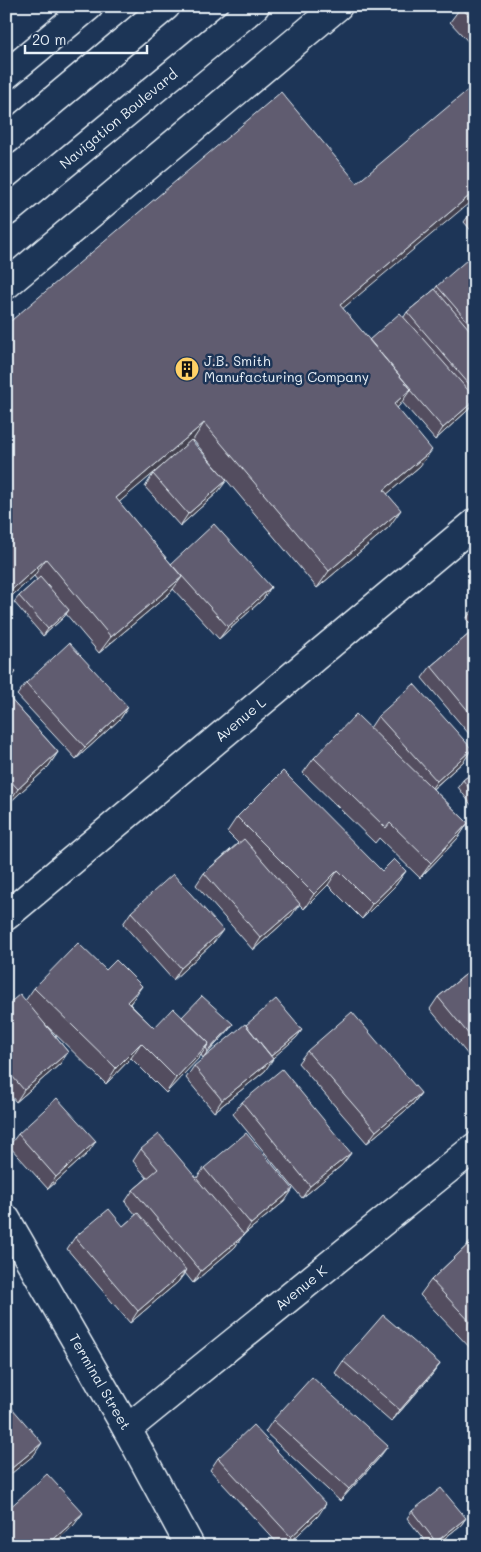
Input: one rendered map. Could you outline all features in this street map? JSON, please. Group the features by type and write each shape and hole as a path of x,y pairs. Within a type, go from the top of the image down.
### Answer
{"street":[{"path":"6,75 88,6"},
{"path":"6,140 166,6"},
{"name":"Navigation Boulevard","path":"6,212 255,6"},
{"path":"6,285 338,6"},
{"name":"Avenue L","path":"6,916 475,523"},
{"name":"Avenue K","path":"127,1429 475,1147"},
{"name":"Terminal Street","path":"6,1219 127,1429 190,1546"}],"building":[{"path":"475,6 475,23 461,7"},
{"name":"J.B. Smith Manufacturing Company","path":"475,84 475,191 340,305 411,389 394,404 432,450 384,490 401,510 329,571 204,423 116,498 182,577 111,637 46,559 6,595 6,325 281,92 357,183"},
{"path":"468,259 475,267 475,330 437,286"},
{"path":"435,289 475,336 475,391 407,312"},
{"path":"400,313 475,398 443,428 369,340"},
{"path":"191,440 227,480 188,514 153,474"},
{"path":"214,524 271,587 228,627 171,564"},
{"path":"40,577 69,610 48,629 19,596"},
{"path":"475,629 475,719 431,666"},
{"path":"69,643 128,707 85,747 26,683"},
{"path":"6,662 16,672 6,681"},
{"path":"414,684 472,749 437,781 378,716"},
{"path":"6,694 58,752 18,789 6,776"},
{"path":"356,714 468,823 431,863 390,823 386,828 314,758"},
{"path":"283,771 382,871 394,859 406,871 372,904 338,870 314,894 237,817"},
{"path":"475,771 475,796 463,780"},
{"path":"244,839 300,904 261,938 204,873"},
{"path":"173,874 223,930 181,968 131,912"},
{"path":"78,943 106,970 116,960 142,986 127,1002 154,1028 173,1008 209,1043 176,1078 141,1043 116,1068 34,988"},
{"path":"475,967 475,1042 438,997"},
{"path":"20,994 68,1052 24,1090 6,1069 6,1006"},
{"path":"202,996 233,1024 208,1051 206,1048 209,1043 182,1017"},
{"path":"276,999 302,1030 271,1056 246,1025"},
{"path":"352,1012 421,1093 376,1131 307,1051"},
{"path":"245,1024 273,1059 222,1100 194,1066"},
{"path":"282,1069 351,1153 310,1186 242,1102"},
{"path":"57,1098 96,1141 56,1177 18,1134"},
{"path":"246,1133 293,1189 251,1224 204,1168"},
{"path":"159,1134 244,1235 201,1271 133,1190 158,1169 141,1149"},
{"path":"109,1209 123,1226 138,1213 186,1270 138,1311 75,1237"},
{"path":"475,1238 475,1327 431,1280"},
{"path":"383,1315 440,1364 400,1410 343,1361"},
{"path":"312,1377 388,1446 349,1489 273,1420"},
{"path":"6,1401 42,1443 6,1473"},
{"path":"253,1425 326,1504 291,1537 218,1458"},
{"path":"47,1474 83,1513 46,1546 10,1546 6,1541 6,1511"},
{"path":"441,1488 466,1518 436,1542 412,1511"}],"place":[{"name":"J.B. Smith Manufacturing Company","path":"187,369"}]}
